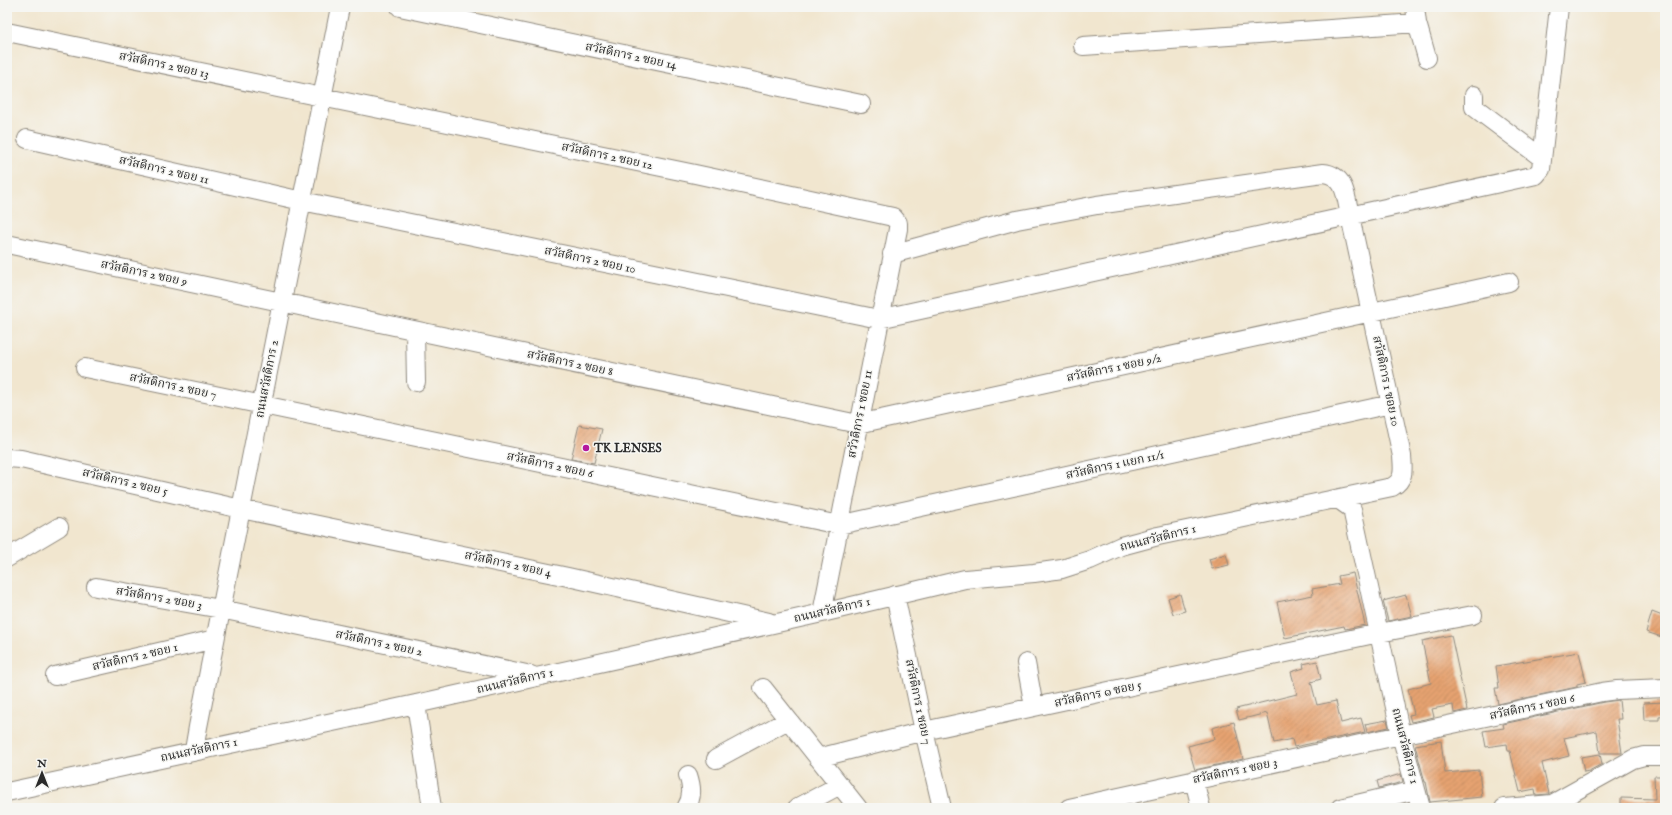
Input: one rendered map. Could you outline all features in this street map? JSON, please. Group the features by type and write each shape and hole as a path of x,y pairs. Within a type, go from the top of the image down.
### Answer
{"street":[{"name":"ถนนสวัสดิการ 2","path":"194,750 340,7"},
{"name":"สวัสดิการ 2 ซอย 14","path":"400,7 861,104"},
{"path":"879,319 1529,178 1536,175 1541,169 1559,7"},
{"path":"1083,46 1416,15 1427,58"},
{"name":"สวัสดิการ 2 ซอย 13","path":"7,32 322,98"},
{"path":"1474,95 1474,107 1542,158"},
{"name":"สวัสดิการ 2 ซอย 12","path":"322,98 695,174 893,217"},
{"name":"สวัสดิการ 2 ซอย 11","path":"27,139 302,201"},
{"name":"สวัสดิการ 1 ซอย 10","path":"892,254 1017,220 1097,205 1323,173 1332,174 1343,186 1391,404 1404,471 1398,484 1392,487 1338,499"},
{"name":"สวัสดิการ 2 ซอย 10","path":"302,201 879,319"},
{"name":"สวัวดิการ 1 ซอย 11","path":"822,613 858,424 898,229 898,223 893,217"},
{"name":"สวัสดิการ 2 ซอย 9","path":"7,244 282,303"},
{"name":"สวัสดิการ 1 ซอย 9/2","path":"858,424 1370,311 1509,282"},
{"name":"สวัสดิการ 2 ซอย 8","path":"282,303 858,424"},
{"path":"415,331 416,382"},
{"name":"สวัสดิการ 2 ซอย 7","path":"85,368 262,405"},
{"name":"สวัสดิการ 1 แยก 11/1","path":"839,526 1391,404"},
{"name":"สวัสดิการ 2 ซอย 6","path":"262,405 839,526"},
{"name":"สวัสดิการ 2 ซอย 5","path":"7,457 241,509"},
{"name":"ถนนสวัสดิการ 1","path":"7,792 194,750 416,704 774,624 965,579 1062,569 1090,560 1121,546 1158,536 1338,499 1352,509 1401,735 1421,808"},
{"name":"สวัสดิการ 2 ซอย 4","path":"241,509 568,577 774,624"},
{"path":"7,558 60,527"},
{"name":"สวัสดิการ 2 ซอย 3","path":"96,587 221,610"},
{"name":"สวัสดิการ 1 ซอย 7","path":"895,595 924,732 942,808"},
{"name":"สวัสดิการ 2 ซอย 2","path":"221,610 536,676"},
{"name":"สวัสดิการ ๑ ซอย 5","path":"818,758 1034,707 1379,633 1473,615"},
{"name":"สวัสดิการ 2 ซอย 1","path":"55,676 215,639"},
{"path":"1026,663 1034,707"},
{"path":"763,688 858,808"},
{"name":"สวัสดิการ 1 ซอย 6","path":"1401,735 1602,692 1665,688"},
{"path":"416,704 432,808"},
{"path":"716,759 788,720"},
{"name":"สวัสดิการ 1 ซอย 3","path":"1069,808 1401,735"},
{"path":"1504,808 1552,806 1633,759 1644,756 1665,756"},
{"path":"686,808 692,789 688,775"},
{"path":"1194,780 1201,808"},
{"path":"797,808 840,785"},
{"path":"1340,808 1416,790"}],"building":[{"name":"TK LENSES","path":"579,425 602,429 594,463 571,459"},
{"path":"1226,554 1229,565 1212,569 1209,559"},
{"path":"1353,573 1365,625 1345,629 1344,626 1285,638 1277,602 1313,595 1312,589 1340,584 1338,576"},
{"path":"1180,594 1185,611 1173,614 1168,598"},
{"path":"1406,595 1412,616 1388,621 1383,601"},
{"path":"1652,612 1665,617 1665,638 1646,632"},
{"path":"1451,635 1467,710 1454,713 1453,705 1432,709 1434,717 1411,722 1409,715 1414,714 1408,689 1431,683 1422,641"},
{"path":"1579,652 1586,682 1577,684 1577,687 1498,704 1495,688 1499,688 1496,666"},
{"path":"1317,661 1321,679 1311,682 1317,705 1336,701 1341,723 1361,718 1365,732 1294,747 1292,739 1274,743 1267,713 1239,720 1236,709 1297,694 1291,672 1304,668 1303,664"},
{"path":"1619,700 1621,719 1617,719 1622,753 1600,753 1597,731 1564,738 1569,756 1542,763 1549,794 1536,795 1535,789 1520,792 1507,744 1486,747 1483,731 1504,728 1503,724"},
{"path":"1665,702 1665,716 1659,717 1659,720 1644,720 1643,703"},
{"path":"1387,720 1389,727 1367,732 1365,724"},
{"path":"1234,722 1243,759 1195,770 1188,746 1214,739 1212,728"},
{"path":"1441,741 1445,773 1479,770 1482,797 1430,802 1426,782 1415,745"},
{"path":"1600,754 1602,764 1584,772 1581,757"},
{"path":"1401,774 1403,782 1379,788 1377,781"},
{"path":"1654,776 1665,776 1665,808 1621,808 1621,798 1655,799"}],"place":[{"name":"TK LENSES","path":"586,448"}]}
